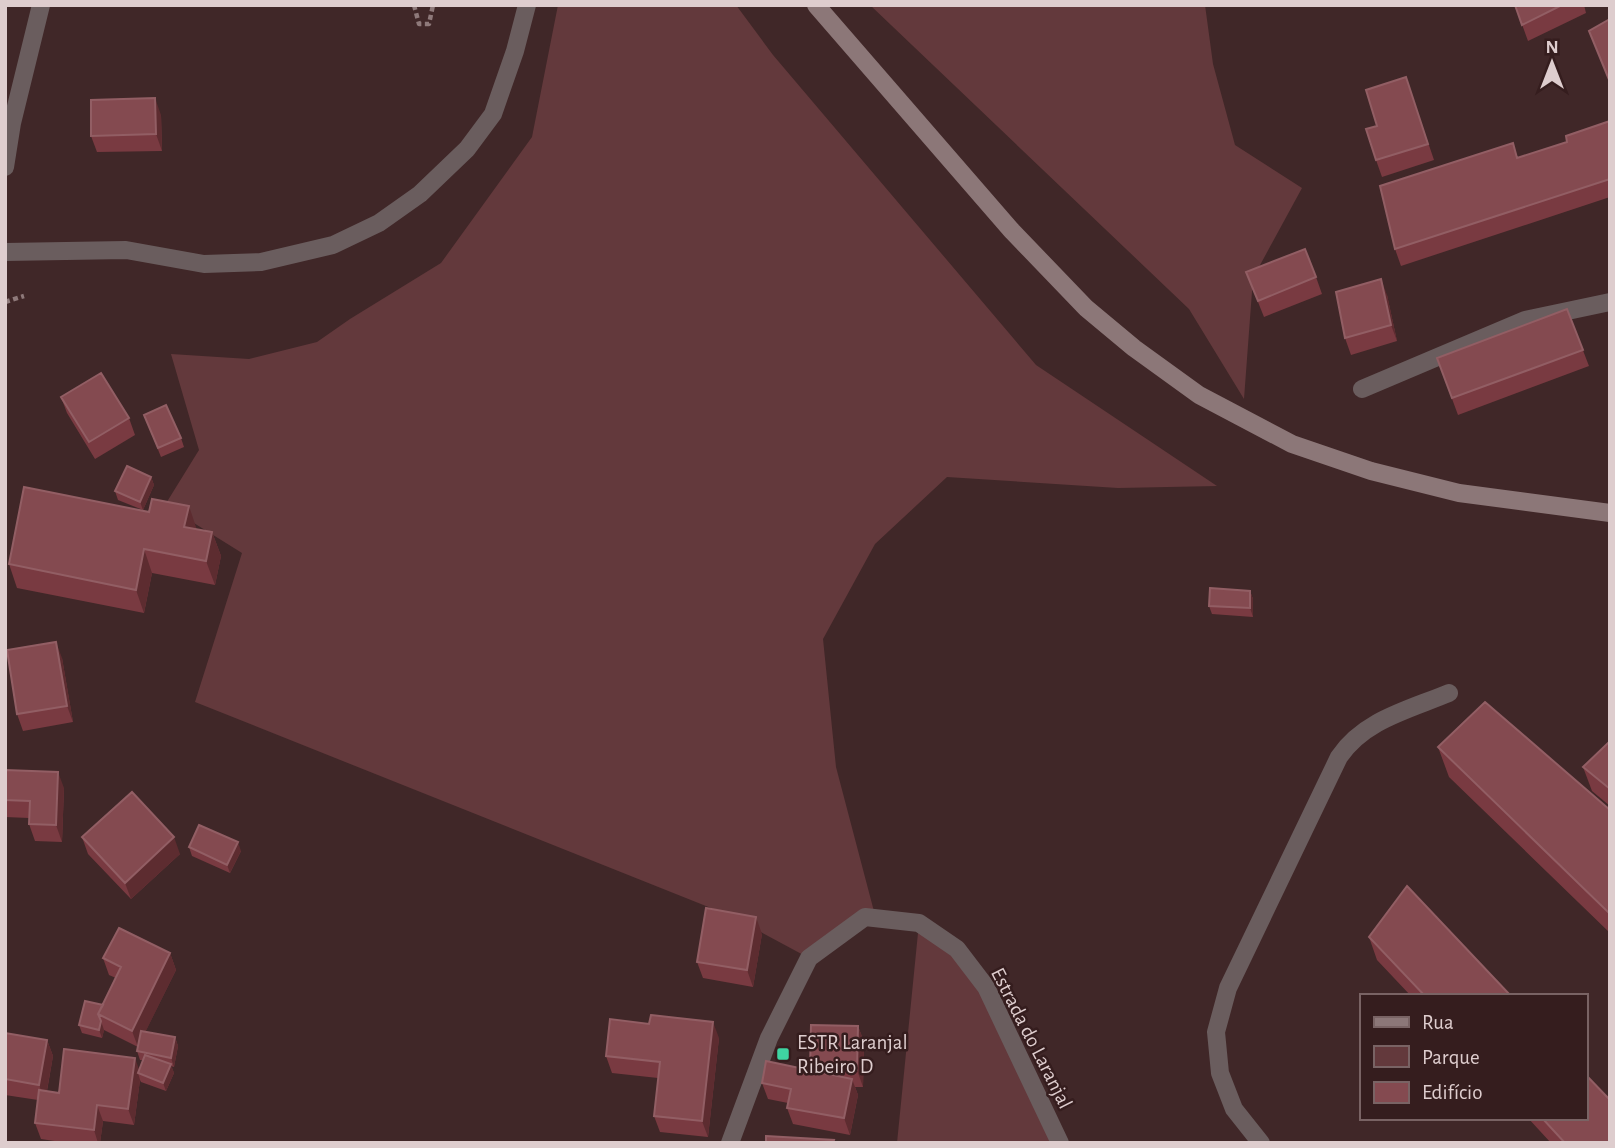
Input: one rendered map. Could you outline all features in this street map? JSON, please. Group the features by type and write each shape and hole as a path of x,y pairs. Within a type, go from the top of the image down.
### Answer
{"main road":[{"path":"816,5 1012,231 1086,308 1134,348 1199,395 1292,444 1371,471 1459,493 1610,513"}],"street":[{"path":"5,167 12,123 41,5"},
{"path":"5,251 126,250 204,264 261,262 333,245 379,223 420,194 467,149 493,114 515,51 527,5"},
{"path":"1362,389 1525,320 1610,302"},
{"path":"1261,1143 1234,1109 1220,1073 1216,1032 1228,988 1339,757 1350,740 1370,726 1448,693"},
{"name":"Estrada do Laranjal","path":"730,1143 769,1038 809,958 864,918 919,923 957,949 986,987 1060,1143"}],"path":[{"path":"414,5 419,24 429,24 433,5"},
{"path":"5,302 24,296"}],"green space":[{"path":"558,5 736,5 773,55 1036,365 1217,486 1118,488 947,477 875,544 823,639 836,767 876,919 809,958 731,916 195,702 242,553 165,505 199,450 171,354 249,359 317,342 441,263 532,137"},
{"path":"870,5 1205,5 1213,64 1235,145 1302,188 1253,278 1244,399 1189,309"},
{"path":"919,923 986,987 1060,1143 897,1143"}],"building":[{"path":"1515,5 1562,5 1522,25"},
{"path":"1610,19 1610,82 1589,31"},
{"path":"1406,77 1428,144 1376,160 1366,129 1377,126 1366,90"},
{"path":"155,98 156,134 91,136 91,100"},
{"path":"1610,121 1610,179 1395,249 1380,186 1513,143 1517,158 1567,142 1566,136"},
{"path":"1305,249 1316,277 1258,301 1246,272"},
{"path":"1381,279 1391,325 1345,338 1336,292"},
{"path":"1567,309 1583,350 1452,398 1437,358"},
{"path":"101,373 129,418 89,442 61,397"},
{"path":"166,405 181,438 158,448 144,415"},
{"path":"127,466 151,477 140,502 115,491"},
{"path":"24,487 149,512 152,499 189,506 184,527 212,532 206,561 144,549 136,590 9,564"},
{"path":"1210,588 1250,591 1250,608 1209,606"},
{"path":"56,642 67,706 17,714 7,650"},
{"path":"1485,702 1610,810 1610,914 1438,747"},
{"path":"1610,741 1610,789 1583,767"},
{"path":"5,770 58,772 56,825 29,824 30,801 5,800"},
{"path":"132,792 174,837 125,883 82,837"},
{"path":"199,825 238,842 227,865 189,847"},
{"path":"1407,886 1509,994 1423,994 1369,937"},
{"path":"706,908 756,917 747,970 697,962"},
{"path":"119,928 170,953 132,1031 98,1014 121,967 103,958"},
{"path":"85,1001 103,1005 98,1014 101,1021 99,1030 79,1025"},
{"path":"651,1015 713,1022 702,1121 654,1116 660,1062 606,1056 610,1019 649,1024"},
{"path":"811,1025 858,1026 857,1070 810,1070"},
{"path":"141,1031 175,1037 171,1058 137,1051"},
{"path":"5,1033 47,1040 39,1085 5,1079"},
{"path":"64,1049 135,1058 128,1109 97,1105 94,1130 35,1123 39,1090 59,1093"},
{"path":"145,1055 171,1064 163,1083 138,1073"},
{"path":"766,1061 852,1079 844,1118 787,1108 791,1089 762,1083"},
{"path":"1587,1076 1610,1100 1609,1143 1565,1143 1544,1120 1587,1120"},
{"path":"766,1136 834,1140 833,1143 766,1143"}],"place":[{"name":"ESTR Laranjal Ribeiro D","path":"783,1054"}]}
